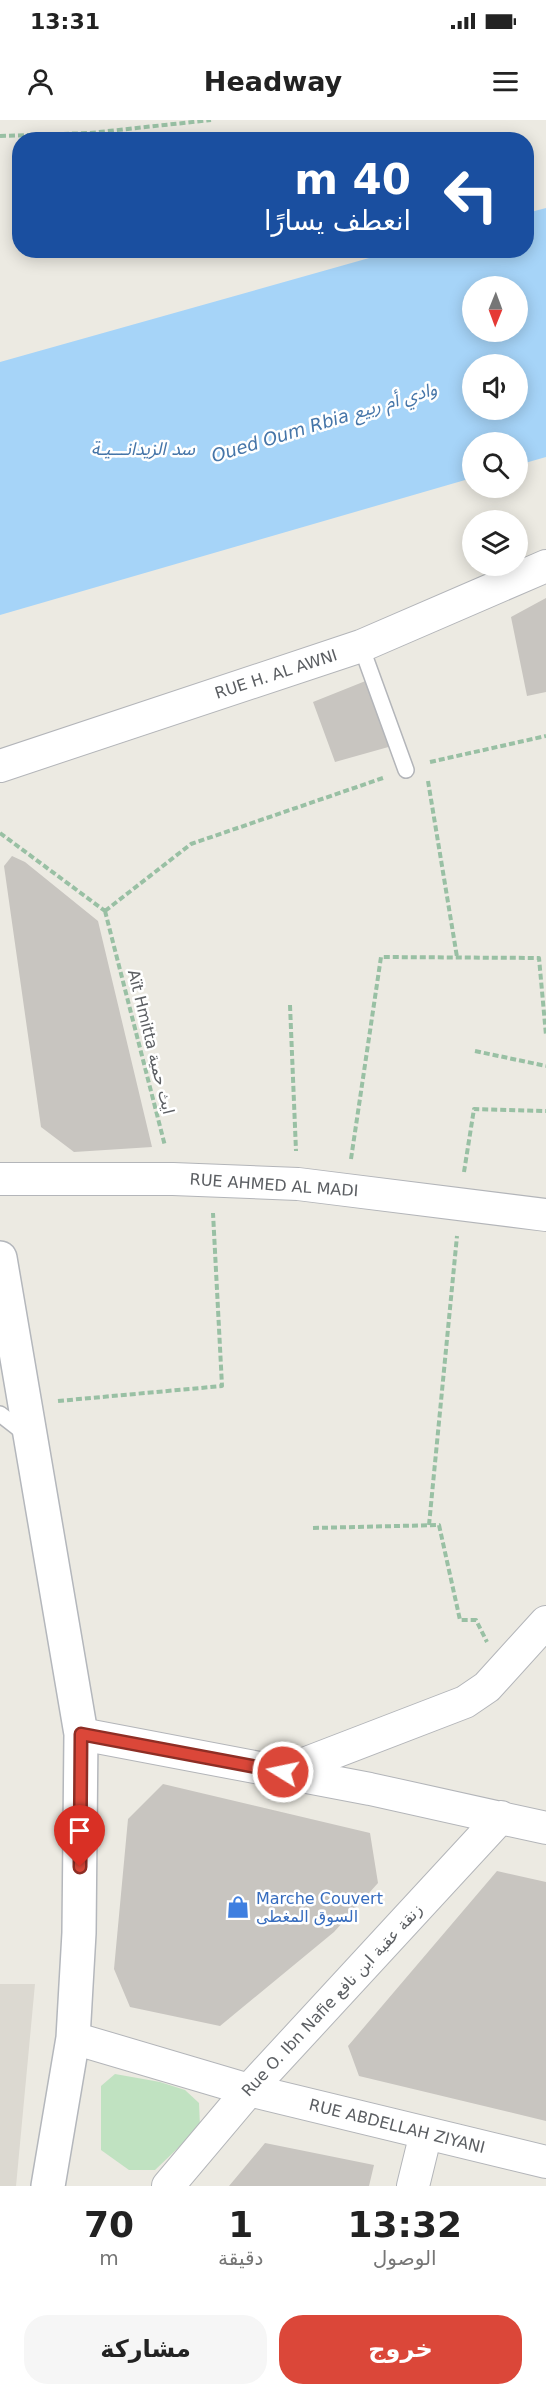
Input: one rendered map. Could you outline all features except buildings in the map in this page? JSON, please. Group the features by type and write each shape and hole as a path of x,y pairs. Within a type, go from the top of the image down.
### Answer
{"main road":[{"path":"0,1258 12,1409 29,1437 81,1734 79,1933 73,2038 48,2186"}],"street":[{"name":"RUE H. AL AWNI","path":"0,766 361,646 546,566"},
{"name":"RUE AHMED AL MADI","path":"0,1179 173,1179 298,1184 546,1215"},
{"path":"283,1772 465,1702 487,1687 546,1622"},
{"path":"81,1734 283,1772 546,1828"},
{"name":"Rue O. Ibn Nafie زنقة عقبة ابن نافع","path":"168,2186 249,2090 501,1817"},
{"name":"RUE ABDELLAH ZIYANI","path":"73,2038 249,2090 546,2162"},
{"path":"413,2186 426,2133"}],"lane":[{"path":"361,646 406,770"}],"path":[{"path":"99,132 211,120"},
{"path":"0,833 105,911 191,844 425,763 546,736"},
{"path":"425,763 457,957"},
{"name":"Aït Hmitta ايث حمية","path":"105,911 173,1179"},
{"path":"347,1190 381,957 539,958 546,1035"},
{"path":"290,1005 298,1184"},
{"path":"475,1051 546,1066"},
{"path":"429,1525 460,1204 474,1108 546,1111"},
{"path":"12,1409 222,1386 211,1180"},
{"path":"313,1528 439,1525 460,1620 476,1620 501,1672"}],"shaded area":[{"path":"0,1984 35,1984 16,2186 0,2186"}],"green space":[{"path":"115,2074 160,2082 185,2090 199,2103 200,2127 155,2170 129,2170 101,2150 101,2086"}],"water":[{"name":"سد الزيدانـــيـة","path":"546,208 546,457 528,462 528,432 462,432 462,481 0,615 0,362 369,258 534,258 534,211"}],"place":[{"name":"Marche Couvert السوق المغطى","path":"238,1907"}],"route":[{"path":"80,1867 81,1734 283,1772"}],"water label":[{"name":"Oued Oum Rbia وادي أم ربيع","path":"324,422"}]}
